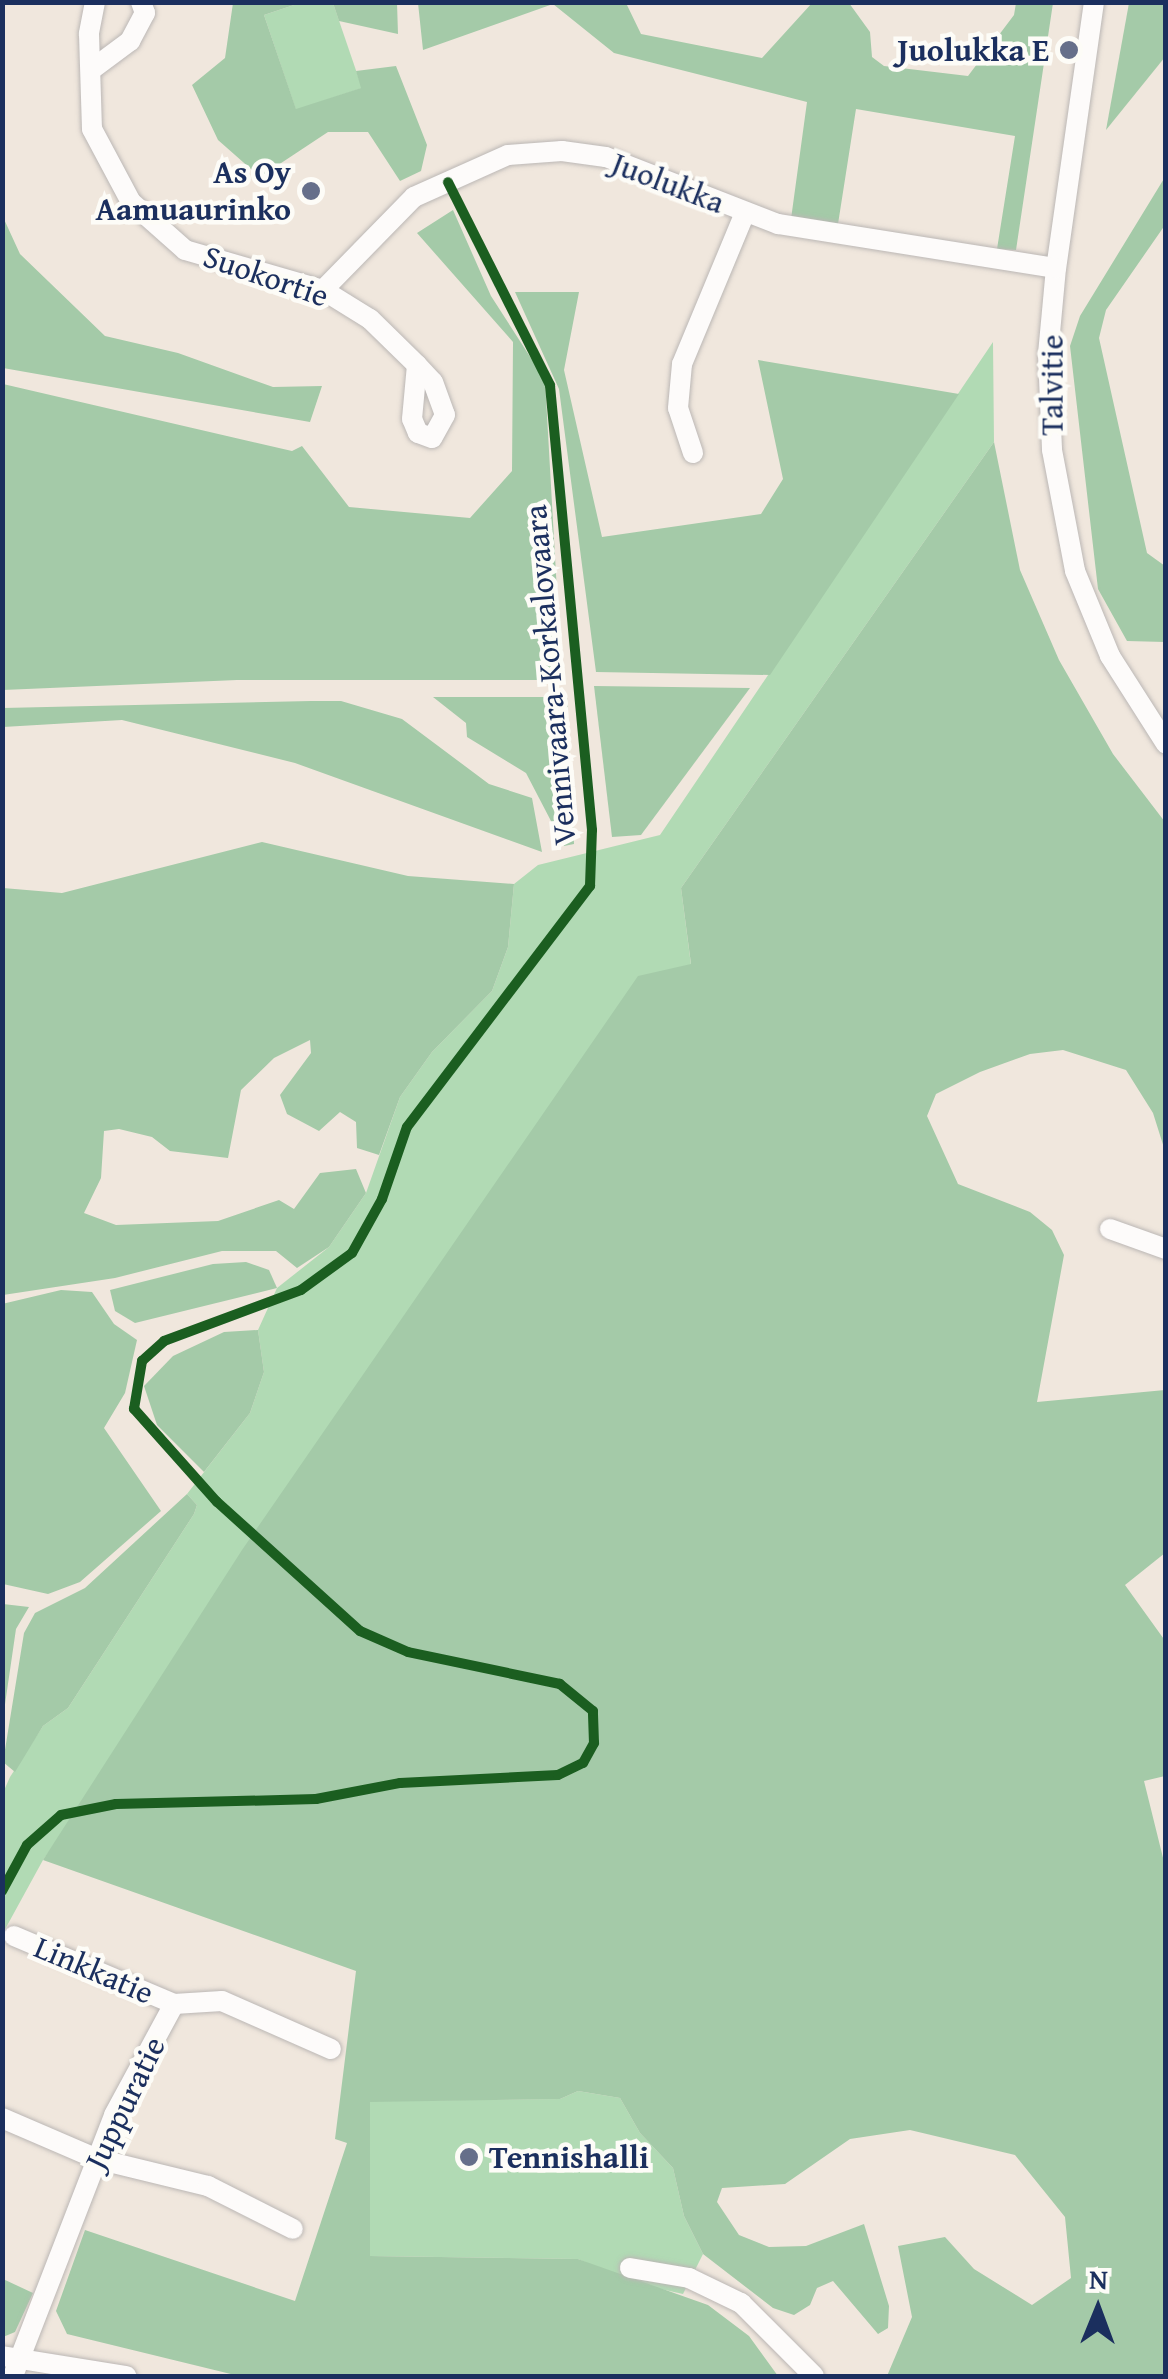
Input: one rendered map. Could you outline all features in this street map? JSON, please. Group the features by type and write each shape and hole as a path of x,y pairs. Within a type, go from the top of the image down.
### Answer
{"street":[{"name":"Suokortie","path":"95,2 90,70 92,129 131,202 186,250 323,290 370,320 417,366"},
{"path":"90,70 130,41 145,12 141,2"},
{"name":"Talvitie","path":"1094,2 1056,268 1049,406 1064,532 1110,656 1166,744"},
{"name":"Juolukka","path":"323,290 414,196 508,155 562,151 606,157 745,214 848,239 1056,268"},
{"path":"693,453 678,408 682,364 745,214"},
{"path":"1110,1229 1166,1249"},
{"name":"Linkkatie","path":"14,1936 174,2004"},
{"name":"Juppuratie","path":"13,2364 96,2158 174,2004 222,2001 330,2049"},
{"path":"2,2118 96,2158 208,2186 293,2228"},
{"path":"630,2268 689,2278 741,2303 814,2376"},
{"path":"13,2364 126,2376"}],"green space":[{"path":"233,3 300,3 264,15 296,109 361,88 356,71 396,66 427,145 421,171 400,181 368,132 328,132 260,177 218,140 192,85 225,58"},
{"path":"300,3 333,3 362,88 296,110 264,15"},
{"path":"333,3 397,3 398,34 339,21"},
{"path":"418,3 626,3 641,34 762,58 812,3 849,3 870,32 872,57 884,66 968,76 1014,15 1016,3 1053,3 1016,250 997,249 1015,136 856,109 838,224 791,219 807,102 614,53 553,4 423,50"},
{"path":"1129,3 1165,3 1165,57 1106,130"},
{"path":"1165,177 1165,225 1106,310 1099,338 1147,553 1165,566 1165,642 1127,641 1098,589 1070,346 1080,316"},
{"path":"453,210 491,296 545,380 562,680 237,680 3,690 3,384 292,451 302,446 349,507 470,518 512,471 513,342 417,233"},
{"path":"3,217 20,254 105,336 178,353 273,387 322,386 310,422 3,368"},
{"path":"515,292 579,292 564,370 602,537 761,514 783,479 758,360 959,394 770,675 596,672 559,389"},
{"path":"993,342 994,442 681,888 691,965 43,1860 3,1933 2,1795 10,1777 43,1726 68,1708 194,1514 197,1505 187,1494 250,1413 264,1372 258,1330 277,1288 329,1247 366,1193 400,1097 432,1052 492,991 508,947 514,884 538,865 660,835"},
{"path":"994,442 1020,570 1059,660 1113,754 1165,822 1165,1151 1153,1113 1126,1070 1063,1050 1030,1054 980,1072 936,1094 927,1116 958,1184 1030,1212 1052,1230 1064,1255 1037,1402 1165,1390 1165,1553 1125,1585 1166,1642 1165,1776 1144,1781 1166,1870 1165,2376 887,2376 912,2317 898,2246 945,2237 974,2269 1032,2305 1071,2278 1065,2217 1015,2155 910,2130 850,2139 785,2184 722,2188 717,2202 739,2235 769,2247 806,2246 864,2224 889,2306 888,2328 878,2334 833,2281 817,2288 810,2305 794,2315 773,2308 703,2254 684,2216 673,2168 640,2133 620,2098 578,2091 560,2099 370,2102 370,2256 578,2259 708,2305 749,2336 778,2376 239,2376 67,2334 56,2311 85,2230 295,2301 347,2143 335,2139 356,1971 43,1860 242,1550 638,976 691,964 681,888"},
{"path":"594,686 750,688 641,835 612,837"},
{"path":"433,697 567,697 574,844 564,846 526,773 467,737 466,723"},
{"path":"341,701 402,719 489,784 532,798 542,852 295,763 122,720 3,727 3,708"},
{"path":"262,842 408,876 514,884 508,947 492,991 432,1052 400,1097 379,1155 357,1148 356,1122 340,1112 319,1131 287,1114 280,1095 311,1053 310,1040 274,1058 241,1090 228,1158 170,1151 152,1137 119,1129 104,1131 101,1178 84,1213 116,1225 218,1221 279,1200 294,1209 320,1173 356,1169 366,1193 329,1247 297,1268 276,1251 222,1251 115,1278 3,1295 3,888 62,893"},
{"path":"246,1262 269,1270 277,1288 135,1323 115,1311 110,1290 213,1264"},
{"path":"61,1290 92,1292 114,1324 137,1340 125,1393 104,1428 161,1511 80,1582 48,1594 3,1584 2,1304"},
{"path":"258,1330 264,1372 250,1413 204,1472 157,1425 144,1386 173,1356 224,1332"},
{"path":"187,1494 197,1505 194,1514 68,1708 43,1726 15,1772 3,1762 24,1633 35,1613 85,1588"},
{"path":"3,1604 29,1607 16,1629 3,1718"},
{"path":"578,2091 620,2098 640,2133 673,2168 684,2216 703,2254 683,2294 634,2283 578,2259 370,2256 370,2101 560,2099"},
{"path":"3,2279 33,2293 15,2332 3,2337"}],"cycle path":[{"name":"Vennivaara-Korkalovaara","path":"2,1891 27,1845 61,1815 116,1804 316,1799 400,1783 558,1775 583,1763 594,1743 593,1711 560,1684 408,1652 360,1631 217,1502 134,1409 142,1361 164,1341 301,1290 352,1253 382,1199 407,1127 590,886 592,830 550,385 448,182"}],"place":[{"name":"Juolukka E","path":"1069,50"},
{"name":"As Oy Aamuaurinko","path":"311,191"},
{"name":"Tennishalli","path":"469,2157"}]}
